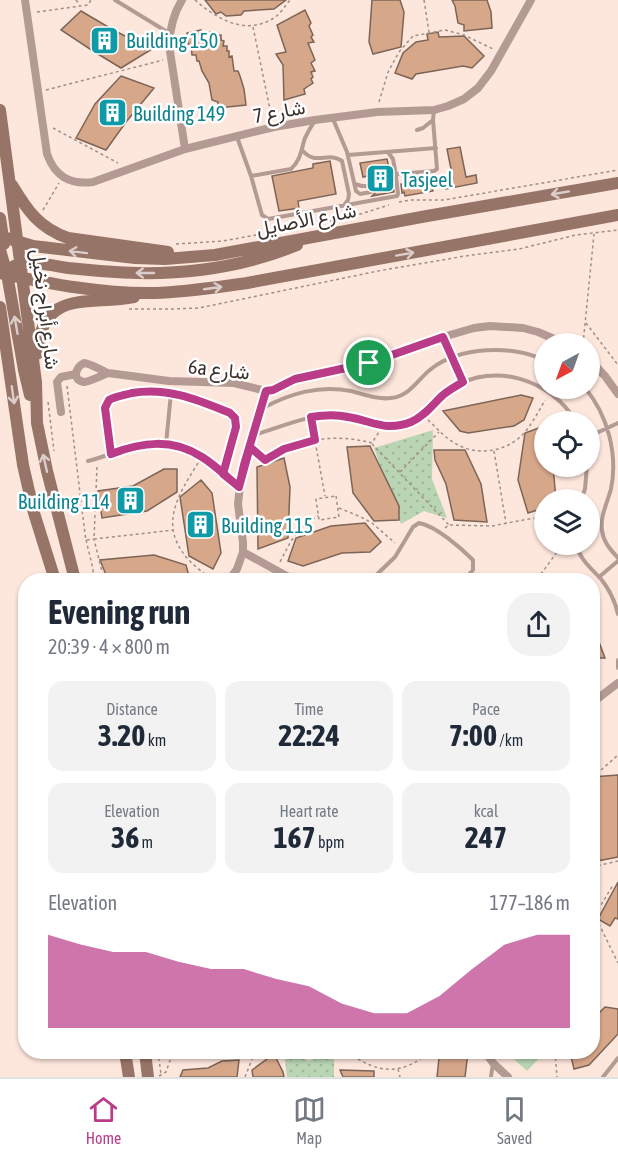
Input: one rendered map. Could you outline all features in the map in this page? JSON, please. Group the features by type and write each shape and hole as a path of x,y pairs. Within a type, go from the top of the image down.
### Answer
{"main road":[{"name":"شارع أبراج نخيل","path":"0,110 18,242 7,272 22,277 36,382 37,423 73,573"},
{"path":"10,181 28,211 57,235 199,256"},
{"name":"شارع الأصايل","path":"1,237 33,246 70,251 165,259 231,253 618,183"},
{"path":"22,277 106,291 155,293 207,289 614,215"},
{"path":"0,218 2,253 24,370 37,423"},
{"path":"580,221 618,221"},
{"path":"7,272 35,262 69,268 125,273 203,270 256,261 324,235"},
{"path":"2,253 18,242"},
{"path":"36,382 40,333 45,323 60,307 81,301 120,300 155,293"},
{"path":"0,307 2,333 25,473 34,513 53,573"},
{"path":"126,1059 129,1077"},
{"path":"146,1059 148,1077"}],"street":[{"path":"25,0 47,154 50,164 62,177"},
{"path":"182,0 169,33 170,59 185,149"},
{"name":"شارع 7","path":"62,177 84,183 93,182 185,149 274,127 377,112 434,110 448,106 464,99 478,88 491,71 527,2"},
{"name":"6a شارع","path":"108,373 169,381 234,383 266,391 295,379 384,359 474,328 507,326 540,333"},
{"path":"76,374 79,366 84,363 108,373"},
{"path":"600,371 618,394"},
{"path":"76,374 84,382 108,373"},
{"path":"61,412 57,382 61,377 76,374"},
{"path":"234,573 243,552 239,487 266,391"},
{"path":"243,552 280,573"},
{"path":"600,697 618,684"},
{"path":"490,1059 508,1077"}],"lane":[{"path":"114,0 169,33"},
{"path":"395,179 437,168 434,110"},
{"path":"332,118 348,155 356,191 359,194 371,192"},
{"path":"251,176 291,169 303,151 307,135 315,120"},
{"path":"417,130 433,120"},
{"path":"237,136 262,215 267,219 396,196 398,194 395,188 393,159 387,152"},
{"path":"348,155 436,148"},
{"path":"303,151 310,158 333,157 342,161 349,194 345,205"},
{"path":"354,183 370,186"},
{"path":"443,337 463,382"},
{"path":"261,409 290,395 313,390 337,390 385,399 398,397 410,390 430,369 444,361 481,351 525,353 534,356"},
{"path":"254,435 311,417 333,415 347,416 382,426 400,425 423,415 448,391 463,382 484,376 507,376 534,384"},
{"path":"111,454 105,408 109,400 139,392 171,393 202,402 230,413 235,418 236,427 223,474"},
{"path":"166,444 171,393"},
{"path":"557,399 569,411"},
{"path":"594,399 608,428 613,448 614,468 611,489 601,523 608,547 618,560 600,577 613,598 618,614"},
{"path":"600,432 618,423"},
{"path":"88,461 136,446 166,444 184,448 202,457 239,487"},
{"path":"379,573 402,548 416,524 423,524 438,532 473,560 473,570 470,573"},
{"path":"580,555 596,573"},
{"path":"618,660 618,668"},
{"path":"603,1077 618,1058"},
{"path":"491,1077 493,1063"}],"path":[{"path":"76,0 80,6"},
{"path":"27,14 88,5 91,0"},
{"path":"195,0 224,21 253,26 274,17 290,0"},
{"path":"424,0 429,33"},
{"path":"253,26 274,127"},
{"path":"377,112 388,72 399,52 414,36 445,30 464,35 502,53"},
{"path":"38,92 170,59"},
{"path":"42,122 128,169"},
{"path":"41,214 62,177"},
{"path":"584,333 594,232"},
{"path":"40,298 52,314"},
{"path":"585,322 618,365"},
{"path":"66,376 86,540 93,573"},
{"path":"423,415 455,444 474,451 494,450 505,447 524,434 546,399"},
{"path":"48,400 55,459"},
{"path":"311,417 326,498"},
{"path":"372,443 382,426"},
{"path":"400,473 440,431"},
{"path":"250,447 265,460 284,449 315,440 347,438 372,443 449,525"},
{"path":"494,450 506,524"},
{"path":"202,457 177,497 173,514 177,541 188,559 204,573"},
{"path":"97,459 94,539 102,573"},
{"path":"336,496 338,507 339,517 319,520 316,499 336,496"},
{"path":"338,507 372,523 402,548"},
{"path":"276,571 291,539 307,522 318,515"},
{"path":"438,532 449,525 506,524 534,518"},
{"path":"86,540 174,530"},
{"path":"542,573 555,555"},
{"path":"600,771 618,755"},
{"path":"600,865 618,861"},
{"path":"600,906 613,885"},
{"path":"600,927 618,963"},
{"path":"159,1059 161,1075"},
{"path":"157,1076 168,1067 171,1059"},
{"path":"245,1077 252,1059"},
{"path":"358,1059 378,1068 398,1068 421,1059"},
{"path":"556,1059 557,1077"},
{"path":"398,1068 400,1077"}],"green space":[{"path":"433,430 432,479 447,518 424,511 401,524 374,448"},
{"path":"334,1059 334,1077 287,1077 285,1060"},
{"path":"514,1059 538,1059 527,1071"}],"building":[{"path":"205,0 286,0 274,9 244,11 241,15 226,16 221,12 216,14"},
{"path":"372,0 400,0 404,12 401,47 373,54 369,42"},
{"path":"452,0 487,0 491,12 492,28 464,31 464,25 458,23"},
{"path":"305,10 311,23 309,26 314,42 308,43 315,60 311,63 315,71 311,72 313,83 304,89 305,94 284,100 283,65 276,54 286,52 277,25"},
{"name":"Building 150","path":"81,11 152,49 121,68 61,30"},
{"path":"201,30 201,34 211,32 211,36 221,35 221,40 224,41 223,46 227,46 229,57 232,56 234,71 238,71 240,76 246,105 218,108 218,102 212,100 209,83 196,55 192,55 191,45 188,44 187,33"},
{"path":"438,32 439,37 464,36 484,56 472,68 463,66 416,74 412,79 395,73 403,53 416,42 428,40 427,34"},
{"name":"Building 149","path":"121,76 154,88 106,150 76,138 95,104"},
{"path":"460,147 466,177 476,175 477,183 446,189 444,181 453,179 447,149"},
{"name":"Tasjeel","path":"387,159 394,192 372,196 375,193 374,184 369,182 368,176 363,177 360,163"},
{"path":"330,161 336,194 298,201 299,208 279,211 272,176 313,168 313,164"},
{"path":"431,179 433,191 405,196 404,192 402,193 401,184"},
{"path":"521,395 533,398 524,420 514,426 468,433 460,431 443,411"},
{"path":"534,430 534,477 554,477 555,489 534,489 534,511 528,513 518,480 525,433"},
{"path":"370,446 399,506 399,520 374,521 353,493 347,447"},
{"path":"434,450 465,450 481,484 487,522 454,520 446,484 435,460"},
{"path":"284,458 290,487 288,538 258,549 257,467"},
{"name":"Building 114","path":"164,469 177,469 177,492 147,511 102,518 98,491 133,486"},
{"name":"Building 115","path":"201,480 212,493 221,553 213,569 189,556 180,497"},
{"path":"365,523 381,542 370,552 342,553 303,566 288,561 296,538 331,526"},
{"path":"154,555 186,565 188,573 105,573 100,560"},
{"path":"600,645 605,658 600,658"},
{"path":"618,775 618,857 600,860 600,776"},
{"path":"618,882 618,919 615,918 610,926 600,920 600,915"},
{"path":"605,1007 618,1009 618,1034 600,1053 600,1012"},
{"path":"267,1059 276,1059 284,1077 253,1077 252,1070"},
{"path":"439,1059 467,1059 465,1077 437,1077"},
{"path":"572,1059 595,1059 589,1065 574,1069"},
{"path":"239,1060 237,1077 180,1077 183,1070 208,1068 222,1061"},
{"path":"340,1070 374,1071 374,1077 343,1077"}],"place":[{"name":"Building 150","path":"105,40"},
{"name":"Building 149","path":"112,113"},
{"name":"Tasjeel","path":"380,179"},
{"name":"Building 114","path":"131,501"},
{"name":"Building 115","path":"200,525"}],"route":[{"path":"369,363 295,379 266,391 244,465 239,487 223,474 208,461 184,448 156,443 136,446 111,454 105,408 109,400 147,392 181,395 230,413 235,418 236,427 223,474 239,487 250,447 265,460 284,449 315,440 311,417 340,416 382,426 400,425 423,415 441,396 463,382 443,337 369,363"}]}
